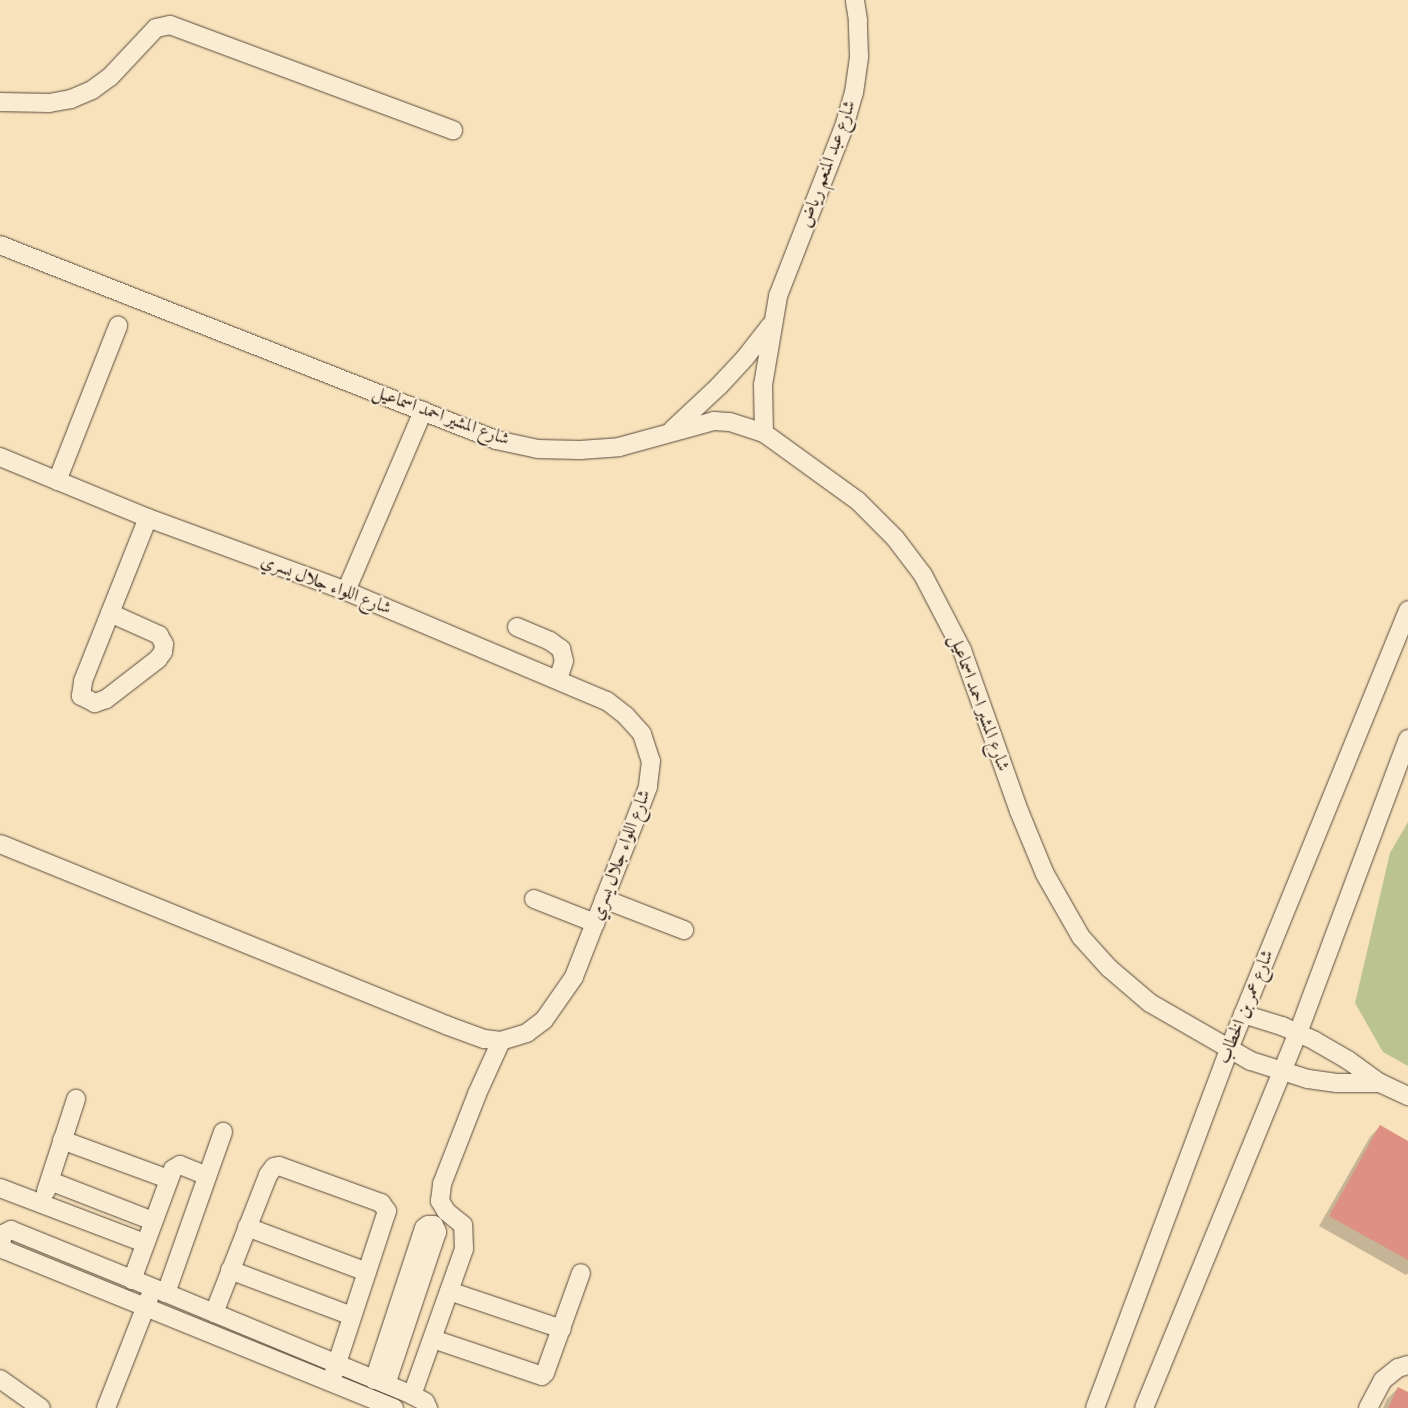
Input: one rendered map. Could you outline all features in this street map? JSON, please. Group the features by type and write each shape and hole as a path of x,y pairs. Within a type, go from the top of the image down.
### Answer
{"street":[{"name":"شارع عبد المنعم رياض","path":"764,433 763,385 772,323 782,282 838,144 854,92 859,56 858,20 855,0"},
{"path":"0,102 49,103 71,99 92,90 110,76 156,28 170,25 453,130"},
{"name":"شارع المشير احمد اسماعيل","path":"0,245 496,440 538,448 580,450 619,447 714,421 730,422 764,433 858,501 895,538 923,575 962,650 1019,811 1045,874 1081,938 1109,968 1150,1003 1228,1049 1280,1072 1337,1083 1380,1083"},
{"name":"شارع عبد المنعم رياض","path":"670,432 732,372 772,323"},
{"path":"57,480 118,326"},
{"path":"346,591 423,411"},
{"name":"شارع اللواء جلال يسري","path":"0,457 148,518 346,591 607,701 626,716 642,734 651,761 648,787 574,977 544,1020 526,1033 501,1041 484,1039 459,1030 0,844"},
{"path":"110,613 159,635 164,644 163,652 158,659 106,699 95,703 81,696 83,681 110,613 148,518"},
{"name":"شارع عمر بن الخطاب","path":"1095,1408 1228,1049 1408,610"},
{"path":"517,627 550,641 561,649 564,661 558,679"},
{"path":"1144,1408 1280,1072 1298,1033 1408,739"},
{"path":"534,899 595,923"},
{"path":"604,899 684,930"},
{"path":"1243,1014 1298,1033 1332,1050 1380,1083 1408,1096"},
{"path":"412,1395 464,1249 465,1232 458,1220 442,1207 440,1201 442,1184 477,1094 501,1041"},
{"path":"42,1203 76,1099"},
{"path":"106,1408 145,1308 160,1291 223,1132"},
{"path":"62,1140 168,1179"},
{"path":"132,1280 172,1169 180,1166 207,1176"},
{"path":"214,1313 268,1175 274,1166 279,1166 381,1203 387,1211 331,1383"},
{"path":"50,1181 153,1221"},
{"path":"0,1188 145,1243"},
{"path":"434,1224 437,1232 380,1382 424,1228 434,1224"},
{"path":"247,1227 367,1272"},
{"path":"394,1408 5,1250 1,1245 3,1234 11,1230 214,1313 412,1395 425,1402 428,1408"},
{"path":"230,1270 352,1316"},
{"path":"433,1339 542,1376 546,1373 580,1273"},
{"path":"449,1291 562,1329"},
{"path":"1368,1408 1383,1380 1398,1368 1408,1365"},
{"path":"0,1379 40,1408"}],"green space":[{"path":"1408,822 1408,1066 1383,1052 1355,1003 1390,853"}],"building":[{"path":"1380,1125 1408,1141 1408,1260 1329,1216"},
{"path":"1398,1387 1408,1392 1408,1408 1388,1408"}]}
